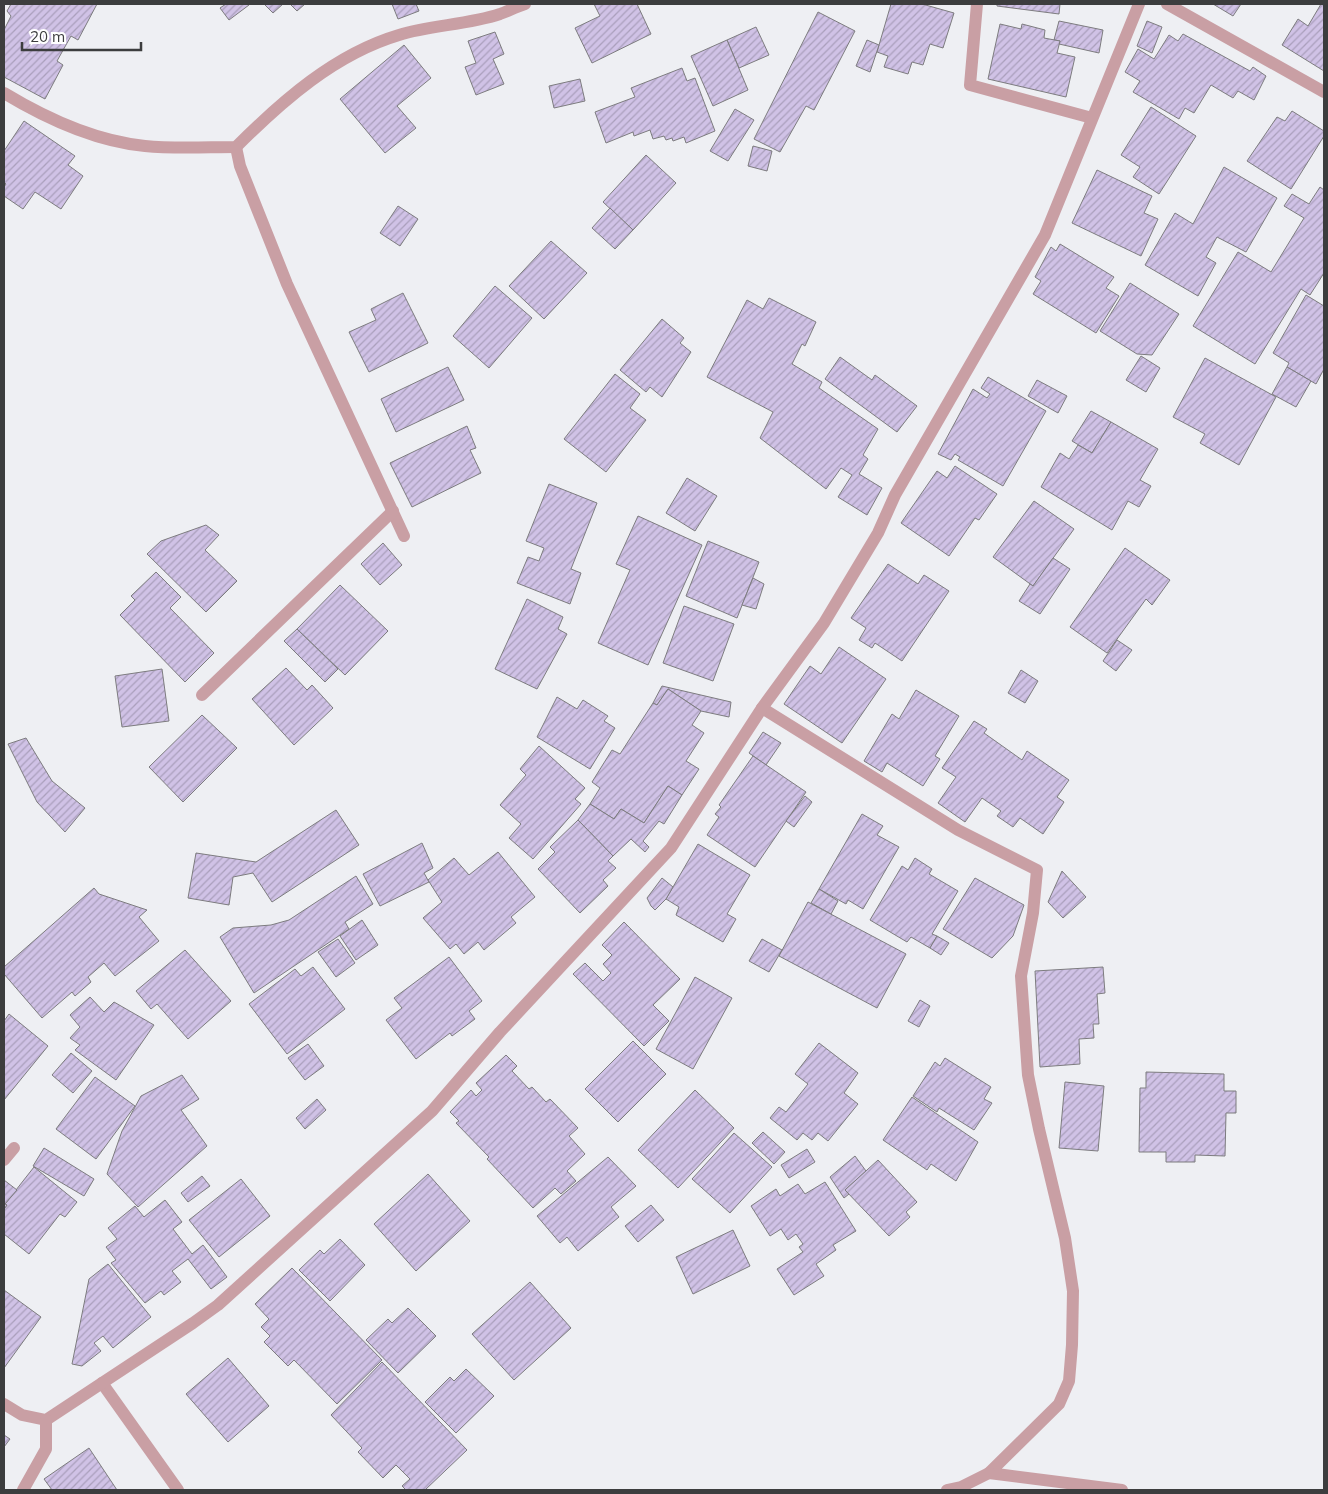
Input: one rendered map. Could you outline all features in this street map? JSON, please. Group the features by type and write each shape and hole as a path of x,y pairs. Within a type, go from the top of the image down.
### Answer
{"street":[{"path":"4,93 36,111 99,138 145,146 236,147 269,114 303,87 342,60 374,44 399,35 499,14 525,4"},
{"path":"977,4 970,85 1092,118"},
{"path":"4,1404 22,1415 46,1420 218,1305 432,1111 500,1032 671,848 762,708 824,623 878,533 895,495 1045,235 1139,4"},
{"path":"1167,4 1324,92"},
{"path":"236,147 240,166 288,284 404,536"},
{"path":"202,695 393,511"},
{"path":"762,708 958,830 1037,870 1033,913 1021,976 1028,1075 1065,1238 1073,1291 1069,1381 1059,1404 989,1473 961,1487 947,1490"},
{"path":"4,1160 14,1148"},
{"path":"102,1384 178,1490"},
{"path":"23,1490 46,1450 46,1420"},
{"path":"989,1473 1122,1490"}],"building":[{"path":"11,4 97,4 78,40 71,36 57,61 63,65 45,99 4,77 4,30 11,16 7,11"},
{"path":"226,4 249,5 229,20 220,8"},
{"path":"264,4 283,4 273,13"},
{"path":"290,4 305,4 297,11"},
{"path":"392,4 416,4 419,11 398,19"},
{"path":"594,4 637,4 651,34 592,63 575,28 600,16"},
{"path":"891,4 922,4 954,13 943,48 930,44 923,65 912,62 908,74 884,67 888,56 877,52"},
{"path":"997,4 1060,4 1059,14 997,6"},
{"path":"1213,4 1241,4 1233,16"},
{"path":"1321,4 1324,4 1324,71 1282,45 1298,19 1308,26"},
{"path":"818,12 855,31 814,110 806,106 780,152 754,139"},
{"path":"1059,21 1103,30 1099,53 1059,44 1060,41 1054,40"},
{"path":"1147,21 1162,27 1152,53 1137,46"},
{"path":"1000,24 1021,29 1022,24 1045,30 1044,38 1060,41 1057,53 1075,57 1066,97 988,79"},
{"path":"756,27 769,55 739,68 727,40"},
{"path":"495,32 504,54 493,59 504,84 476,95 465,67 476,63 468,41"},
{"path":"1183,34 1250,71 1253,67 1266,76 1254,100 1238,91 1233,98 1211,85 1194,113 1185,108 1179,119 1133,92 1140,81 1125,72 1138,49 1154,59 1169,35 1178,41"},
{"path":"727,40 748,90 713,106 691,56"},
{"path":"867,40 879,45 870,72 856,66"},
{"path":"404,45 431,78 397,106 416,128 385,153 340,99"},
{"path":"682,68 687,81 695,78 715,131 686,143 684,137 673,141 672,138 666,140 664,136 653,139 650,130 634,136 633,132 606,143 595,112 635,97 631,88"},
{"path":"580,79 585,101 554,108 549,86"},
{"path":"1151,107 1196,136 1159,194 1133,177 1140,167 1121,155"},
{"path":"735,109 754,120 728,161 710,151"},
{"path":"1292,111 1324,131 1324,136 1291,189 1247,161 1277,117 1285,121"},
{"path":"24,121 75,156 68,165 83,176 61,209 35,192 23,209 4,196 6,184 4,182 4,151"},
{"path":"753,146 772,151 767,171 748,166"},
{"path":"646,155 676,183 633,230 603,202"},
{"path":"1224,167 1277,198 1246,252 1217,237 1206,257 1216,263 1198,296 1145,265 1175,213 1193,224"},
{"path":"1097,170 1152,196 1144,213 1158,219 1141,256 1072,223"},
{"path":"1320,187 1324,190 1324,273 1310,295 1301,289 1255,364 1193,326 1238,252 1271,272 1304,218 1284,206 1292,194 1309,204"},
{"path":"398,206 418,219 400,246 380,233"},
{"path":"610,208 633,230 615,249 592,228"},
{"path":"551,241 587,273 544,319 509,286"},
{"path":"1060,244 1114,277 1106,288 1119,296 1096,333 1033,294 1041,281 1035,277 1051,247 1056,251"},
{"path":"1130,283 1179,314 1152,355 1137,354 1100,331"},
{"path":"495,286 532,318 489,368 453,336"},
{"path":"403,293 428,343 369,372 349,332 376,320 371,309"},
{"path":"1306,295 1324,306 1324,369 1316,384 1287,367 1289,363 1273,353"},
{"path":"769,298 816,322 805,346 802,344 792,364 822,382 819,388 878,429 863,455 868,459 859,474 882,488 867,515 838,497 852,475 841,468 826,489 760,438 773,412 707,377 747,300 763,309"},
{"path":"662,319 684,338 680,343 691,352 662,397 650,387 646,392 620,370"},
{"path":"1141,356 1160,368 1146,392 1126,380"},
{"path":"840,357 872,380 875,375 917,406 897,432 825,379"},
{"path":"1205,358 1276,397 1239,465 1200,443 1205,434 1173,417"},
{"path":"448,367 464,400 396,432 381,399"},
{"path":"1287,367 1311,381 1296,407 1272,394"},
{"path":"615,374 640,394 630,408 646,420 606,472 564,439"},
{"path":"988,377 1046,411 1003,486 958,460 960,457 955,454 951,460 938,454 973,389 987,398 990,394 981,388"},
{"path":"1037,380 1067,396 1058,413 1028,396"},
{"path":"1091,411 1111,422 1092,453 1072,441"},
{"path":"1111,422 1158,449 1140,480 1151,486 1139,507 1128,501 1112,530 1041,487 1060,453 1069,459 1078,445 1092,453"},
{"path":"467,426 476,448 470,450 481,473 412,507 390,463"},
{"path":"955,466 997,494 979,520 975,518 949,556 901,523 937,471 947,478"},
{"path":"687,478 717,496 695,531 666,513"},
{"path":"549,484 597,503 571,569 581,573 570,604 517,583 528,557 539,561 544,548 526,541"},
{"path":"1034,501 1074,529 1033,586 993,557"},
{"path":"638,516 702,545 648,665 598,643 630,570 616,564"},
{"path":"206,525 219,535 205,550 237,581 206,612 147,554 161,541"},
{"path":"708,541 759,562 737,618 686,596"},
{"path":"383,543 402,565 380,585 361,564"},
{"path":"1125,548 1170,580 1152,605 1146,599 1107,653 1070,627"},
{"path":"1053,558 1070,569 1040,614 1019,601 1030,584 1033,586"},
{"path":"888,564 918,584 924,575 949,591 902,661 875,643 872,648 859,640 866,628 851,618"},
{"path":"156,572 181,597 170,608 214,653 185,682 120,615 135,600 131,596"},
{"path":"753,578 764,584 756,609 742,605"},
{"path":"340,585 388,631 345,675 297,629"},
{"path":"527,599 563,617 558,629 567,634 537,689 495,669"},
{"path":"684,606 734,624 713,681 663,663"},
{"path":"297,629 338,669 325,682 284,641"},
{"path":"1117,640 1132,650 1116,671 1103,661"},
{"path":"839,647 886,679 842,743 784,704 810,666 821,674"},
{"path":"286,668 307,690 312,685 333,708 294,745 252,699"},
{"path":"162,669 169,721 122,727 115,676"},
{"path":"1021,670 1038,681 1025,703 1008,693"},
{"path":"662,686 731,702 729,717 701,711 668,689 657,705 653,703"},
{"path":"668,689 701,711 692,725 704,733 686,761 699,769 682,795 668,786 644,823 621,809 614,819 590,804 600,788 592,782 612,750 620,754 653,703 657,705"},
{"path":"916,690 959,716 935,756 940,759 923,786 887,763 882,772 864,761 892,714 899,719"},
{"path":"557,697 577,709 583,700 608,716 604,721 615,728 590,769 537,737"},
{"path":"202,715 237,748 183,802 149,767"},
{"path":"974,721 987,729 984,733 1022,760 1027,751 1069,780 1057,797 1064,802 1043,834 1020,818 1013,827 997,816 1001,811 982,798 965,822 938,803 956,777 942,768"},
{"path":"763,732 781,743 766,765 749,753"},
{"path":"26,738 52,781 85,808 65,832 37,802 8,744"},
{"path":"539,746 585,788 575,799 581,804 533,859 509,838 521,824 500,805 526,775 520,769"},
{"path":"753,756 806,792 755,867 707,835 719,817 715,814 721,807 719,805"},
{"path":"668,786 682,795 664,824 659,821 643,841 649,847 645,852 631,839 613,856 578,820 590,804 614,819 621,809 644,823"},
{"path":"805,796 812,802 794,827 786,821"},
{"path":"336,810 359,845 272,902 253,873 233,877 229,905 188,898 196,853 256,862"},
{"path":"862,814 883,826 877,835 899,847 863,909 848,900 846,904 819,889"},
{"path":"578,820 613,856 608,861 616,868 603,880 608,886 580,913 538,869 555,852 550,847"},
{"path":"422,843 433,868 424,873 429,882 380,906 363,874"},
{"path":"698,844 750,875 727,914 736,919 723,942 676,915 679,907 666,899"},
{"path":"498,852 535,897 511,917 516,923 484,950 478,942 464,954 456,944 450,949 423,918 442,902 428,880 454,858 469,875"},
{"path":"915,858 932,869 929,874 958,891 932,934 937,936 930,948 911,937 907,942 870,920 902,866 908,870"},
{"path":"1062,871 1086,897 1063,918 1048,902"},
{"path":"356,876 373,904 345,922 349,929 254,993 220,937 233,928 271,925 289,920"},
{"path":"662,878 673,887 666,899 655,910 647,898"},
{"path":"975,878 1024,905 1013,936 992,958 943,929"},
{"path":"94,888 99,894 147,910 139,917 159,941 115,976 104,963 88,977 91,982 75,996 72,992 42,1018 4,974 4,967"},
{"path":"819,889 838,901 831,914 811,903"},
{"path":"808,902 906,954 877,1008 779,956"},
{"path":"362,920 378,945 356,960 340,936"},
{"path":"624,922 680,979 653,1005 669,1021 644,1046 573,974 585,963 603,981 611,973 603,964 612,955 602,945"},
{"path":"937,936 949,943 941,955 930,948"},
{"path":"338,939 355,963 336,977 318,952"},
{"path":"762,939 782,950 769,972 749,961"},
{"path":"185,950 231,1001 188,1039 157,1004 151,1009 136,991"},
{"path":"449,957 482,1001 469,1011 475,1019 452,1036 450,1033 416,1059 386,1020 402,1008 394,998"},
{"path":"313,967 345,1009 287,1054 249,1004 295,969 301,976"},
{"path":"1103,967 1105,993 1097,994 1099,1024 1093,1024 1094,1038 1079,1039 1080,1064 1040,1067 1035,971"},
{"path":"695,977 732,998 693,1069 656,1049"},
{"path":"90,997 104,1012 114,1002 154,1025 116,1080 75,1050 80,1045 70,1038 80,1027 70,1015"},
{"path":"920,1000 930,1006 919,1027 908,1021"},
{"path":"9,1014 48,1046 4,1100 4,1021"},
{"path":"633,1041 666,1074 618,1122 585,1089"},
{"path":"819,1043 858,1073 844,1093 858,1104 828,1141 818,1133 812,1140 803,1133 797,1140 770,1118 779,1107 786,1112 808,1084 795,1074"},
{"path":"308,1044 324,1066 305,1080 288,1058"},
{"path":"71,1053 92,1071 73,1093 52,1075"},
{"path":"506,1055 517,1066 512,1071 529,1089 532,1087 546,1102 550,1099 578,1128 569,1136 585,1154 567,1171 576,1181 561,1194 555,1188 533,1208 487,1159 489,1157 456,1123 459,1121 450,1112 471,1090 476,1096 482,1090 476,1083"},
{"path":"945,1058 991,1087 984,1099 992,1103 974,1130 939,1108 937,1112 913,1096 935,1062 940,1066"},
{"path":"1146,1072 1224,1074 1224,1091 1236,1091 1236,1113 1226,1113 1225,1156 1195,1155 1195,1162 1166,1162 1166,1152 1139,1152 1140,1088 1146,1088"},
{"path":"182,1075 199,1099 181,1110 207,1146 138,1207 107,1174 122,1131 141,1096"},
{"path":"95,1077 135,1106 96,1159 56,1129"},
{"path":"1065,1082 1104,1086 1098,1151 1059,1148"},
{"path":"695,1090 734,1128 678,1188 638,1150"},
{"path":"912,1097 978,1142 956,1181 931,1164 927,1170 883,1140"},
{"path":"317,1099 326,1110 305,1129 296,1118"},
{"path":"763,1132 785,1152 774,1164 752,1143"},
{"path":"734,1133 772,1167 730,1213 692,1179"},
{"path":"44,1148 94,1179 84,1196 33,1166"},
{"path":"807,1149 815,1162 789,1178 781,1165"},
{"path":"855,1156 866,1171 845,1190 849,1194 844,1198 830,1177"},
{"path":"608,1157 636,1186 611,1207 619,1217 578,1251 567,1237 560,1243 537,1216"},
{"path":"878,1160 917,1202 906,1212 910,1217 889,1236 845,1190"},
{"path":"34,1167 77,1202 65,1217 60,1214 29,1254 4,1234 4,1209 7,1205 5,1204"},
{"path":"428,1174 470,1221 416,1271 374,1224"},
{"path":"202,1176 210,1186 188,1202 181,1193"},
{"path":"241,1179 270,1216 219,1257 189,1220"},
{"path":"4,1180 17,1190 5,1204 7,1205 4,1209"},
{"path":"825,1182 856,1231 833,1245 836,1250 816,1264 824,1276 794,1295 777,1269 803,1252 799,1247 803,1244 796,1234 788,1240 781,1229 770,1236 751,1206 776,1189 780,1196 798,1184 805,1194"},
{"path":"165,1200 182,1222 173,1229 192,1254 203,1245 227,1277 211,1289 188,1259 172,1271 181,1282 164,1295 161,1291 145,1303 111,1263 116,1260 106,1247 117,1239 108,1228 135,1206 144,1217"},
{"path":"651,1205 664,1220 638,1242 625,1226"},
{"path":"733,1230 750,1266 693,1294 676,1257"},
{"path":"340,1239 365,1265 330,1301 299,1270 320,1250 324,1254"},
{"path":"108,1264 151,1317 113,1348 103,1336 94,1343 101,1351 82,1366 72,1364 89,1279"},
{"path":"292,1268 382,1360 337,1404 294,1360 288,1366 264,1342 270,1336 261,1327 269,1319 255,1304"},
{"path":"530,1282 571,1328 514,1380 472,1334"},
{"path":"4,1290 41,1317 4,1368"},
{"path":"408,1308 436,1336 398,1373 366,1340 388,1319 392,1323"},
{"path":"228,1358 269,1406 228,1442 186,1394"},
{"path":"382,1362 467,1450 425,1490 406,1490 402,1486 410,1479 396,1465 383,1478 358,1452 362,1448 331,1415"},
{"path":"466,1369 494,1396 456,1433 425,1402 450,1377 454,1381"},
{"path":"4,1435 10,1439 4,1447"},
{"path":"89,1448 117,1490 52,1490 44,1479"}]}
